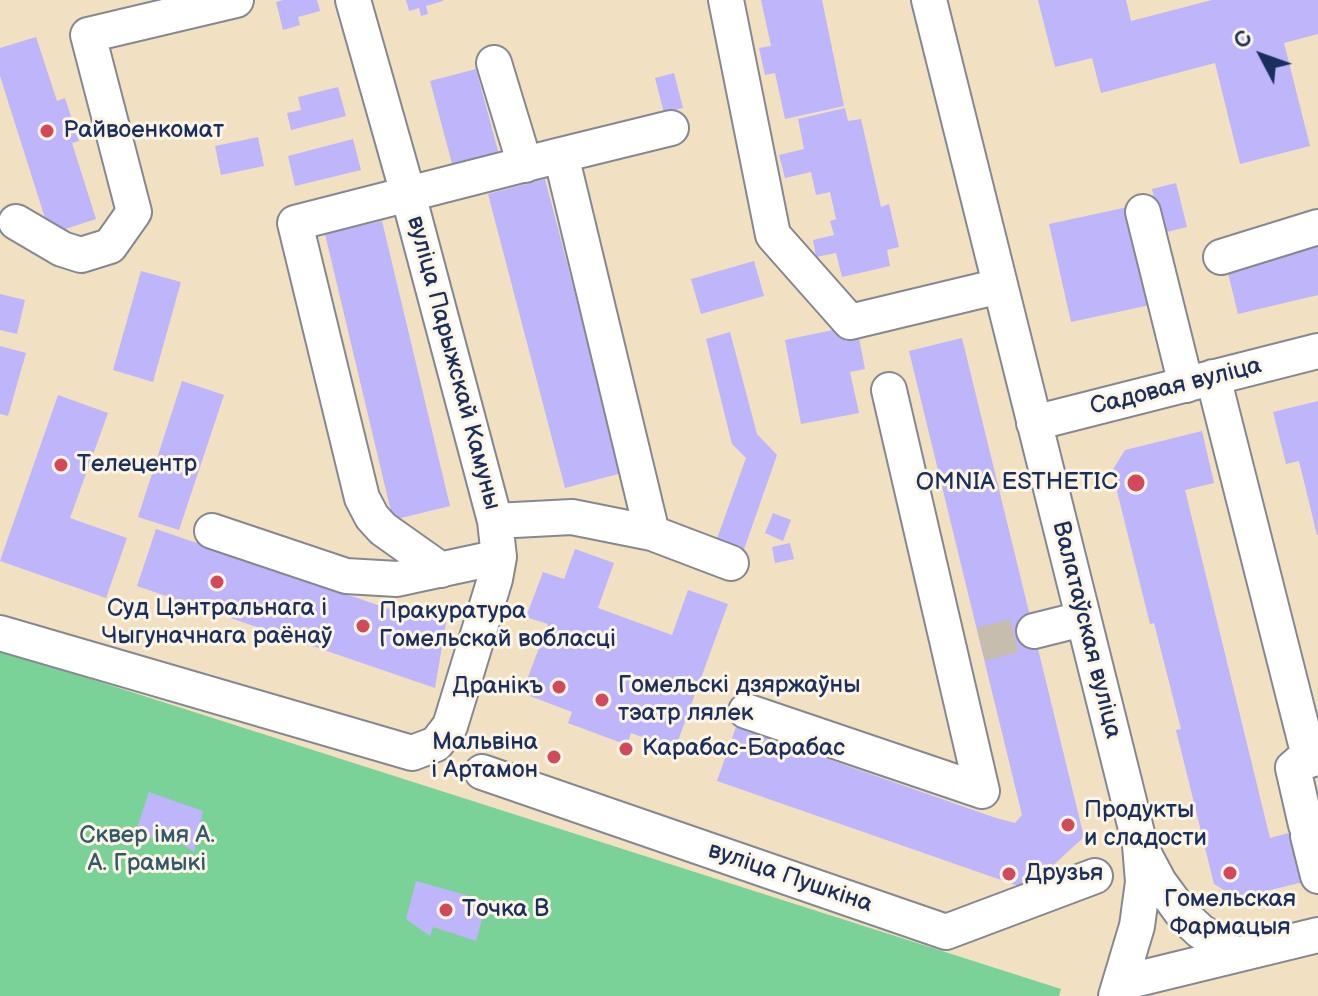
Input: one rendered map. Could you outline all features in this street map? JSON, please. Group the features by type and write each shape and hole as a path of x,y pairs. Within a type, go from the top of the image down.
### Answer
{"street":[{"path":"16,222 62,249 81,255 110,246 134,212 88,35 236,0"},
{"name":"вуліца Парыжскай Камуны","path":"0,633 412,753 436,744 450,726 495,579 499,557 495,521 353,0"},
{"path":"726,0 773,235 850,322 1000,286"},
{"name":"Валатаўская вуліца","path":"929,0 1140,845 1143,882 1137,926 1119,989"},
{"path":"494,63 525,165"},
{"path":"441,570 383,529 362,498 295,223 671,128"},
{"path":"561,155 652,533"},
{"path":"1143,212 1200,381 1314,759 1294,765 1293,772 1318,876"},
{"path":"1221,257 1318,227"},
{"name":"Садовая вуліца","path":"1034,423 1318,351"},
{"path":"746,711 982,791 966,648 889,390"},
{"path":"495,521 572,517 652,533 731,563"},
{"path":"212,531 346,576 397,579 499,557"},
{"path":"1034,631 1082,619"},
{"name":"вуліца Пушкіна","path":"482,772 946,932 1095,876"},
{"path":"1140,845 1159,882 1184,916 1235,955"},
{"path":"1119,989 1235,955 1318,935"}],"green space":[{"name":"Сквер імя А. А. Грамыкі","path":"0,650 1061,989 1059,996 0,996"}],"building":[{"path":"317,0 320,11 298,17 300,25 283,30 276,2"},
{"path":"406,0 443,1 426,6 428,14 421,16 419,8 409,11"},
{"path":"761,0 822,0 844,106 785,119 775,73 765,75 759,48 771,46"},
{"path":"1038,0 1126,0 1131,21 1212,0 1318,0 1318,34 1284,43 1310,146 1240,164 1215,63 1101,93 1092,58 1055,67"},
{"name":"Райвоенкомат","path":"36,37 57,101 65,98 79,141 72,143 96,219 50,234 0,76 0,48"},
{"path":"476,69 500,158 454,171 430,81"},
{"path":"674,73 683,108 664,113 655,78"},
{"path":"338,87 346,116 291,130 287,113 301,110 298,97"},
{"path":"845,108 848,121 861,119 881,207 889,204 899,247 887,250 890,266 842,277 836,253 816,257 813,240 834,235 830,221 836,219 830,192 816,195 811,172 785,178 779,155 804,149 798,119"},
{"path":"258,137 264,166 221,175 215,146"},
{"path":"353,139 361,170 295,186 288,156"},
{"path":"545,179 622,473 565,488 488,194"},
{"path":"1176,183 1187,227 1163,233 1152,189"},
{"path":"1128,207 1150,305 1071,322 1049,224"},
{"path":"382,221 450,506 393,520 325,234"},
{"path":"1318,238 1318,295 1238,314 1225,261"},
{"path":"754,261 764,296 701,314 691,279"},
{"path":"141,271 181,282 153,382 113,370"},
{"path":"0,294 25,300 17,334 0,330"},
{"path":"842,328 845,341 859,338 865,369 850,372 859,413 801,424 785,340"},
{"path":"730,332 757,434 777,455 742,555 714,547 746,458 732,444 706,339"},
{"path":"962,338 1084,837 1027,889 717,781 736,727 996,818 1015,823 1022,815 909,351"},
{"path":"0,346 26,353 8,416 0,414"},
{"path":"182,381 224,395 179,530 138,517"},
{"name":"Телецентр","path":"58,395 108,413 70,518 127,538 106,598 0,561"},
{"path":"1318,401 1317,535 1299,461 1286,464 1273,412"},
{"path":"1202,431 1214,483 1185,490 1270,838 1300,830 1312,880 1237,898 1214,884 1176,730 1181,729 1154,623 1150,624 1112,471 1125,450"},
{"path":"773,513 791,520 783,541 765,533"},
{"path":"156,529 401,613 447,617 435,688 137,586"},
{"path":"790,543 794,559 775,563 772,547"},
{"path":"575,549 614,563 598,608 672,635 688,590 728,604 675,749 631,733 627,745 568,723 572,712 522,693 548,624 526,617 543,572 564,579"},
{"path":"149,792 203,811 194,852 164,838 148,838 132,843"},
{"name":"Точка В","path":"416,881 487,901 476,941 433,927 430,936 406,919"}],"tunnel":[{"path":"981,644 1034,631"}],"place":[{"name":"Райвоенкомат","path":"47,131"},
{"name":"Телецентр","path":"61,465"},
{"name":"OMNIA ESTHETIC","path":"1136,483"},
{"name":"Суд Цэнтральнага і Чыгуначнага раёнаў","path":"217,582"},
{"name":"Пракуратура Гомельскай вобласці","path":"363,626"},
{"name":"Дранікъ","path":"559,687"},
{"name":"Гомельскі дзяржаўны тэатр лялек","path":"602,700"},
{"name":"Карабас-Барабас","path":"626,749"},
{"name":"Мальвіна і Артамон","path":"554,757"},
{"name":"Продукты и сладости","path":"1068,825"},
{"name":"Гомельская Фармацыя","path":"1230,873"},
{"name":"Друзья","path":"1009,874"},
{"name":"Точка В","path":"446,910"}]}
